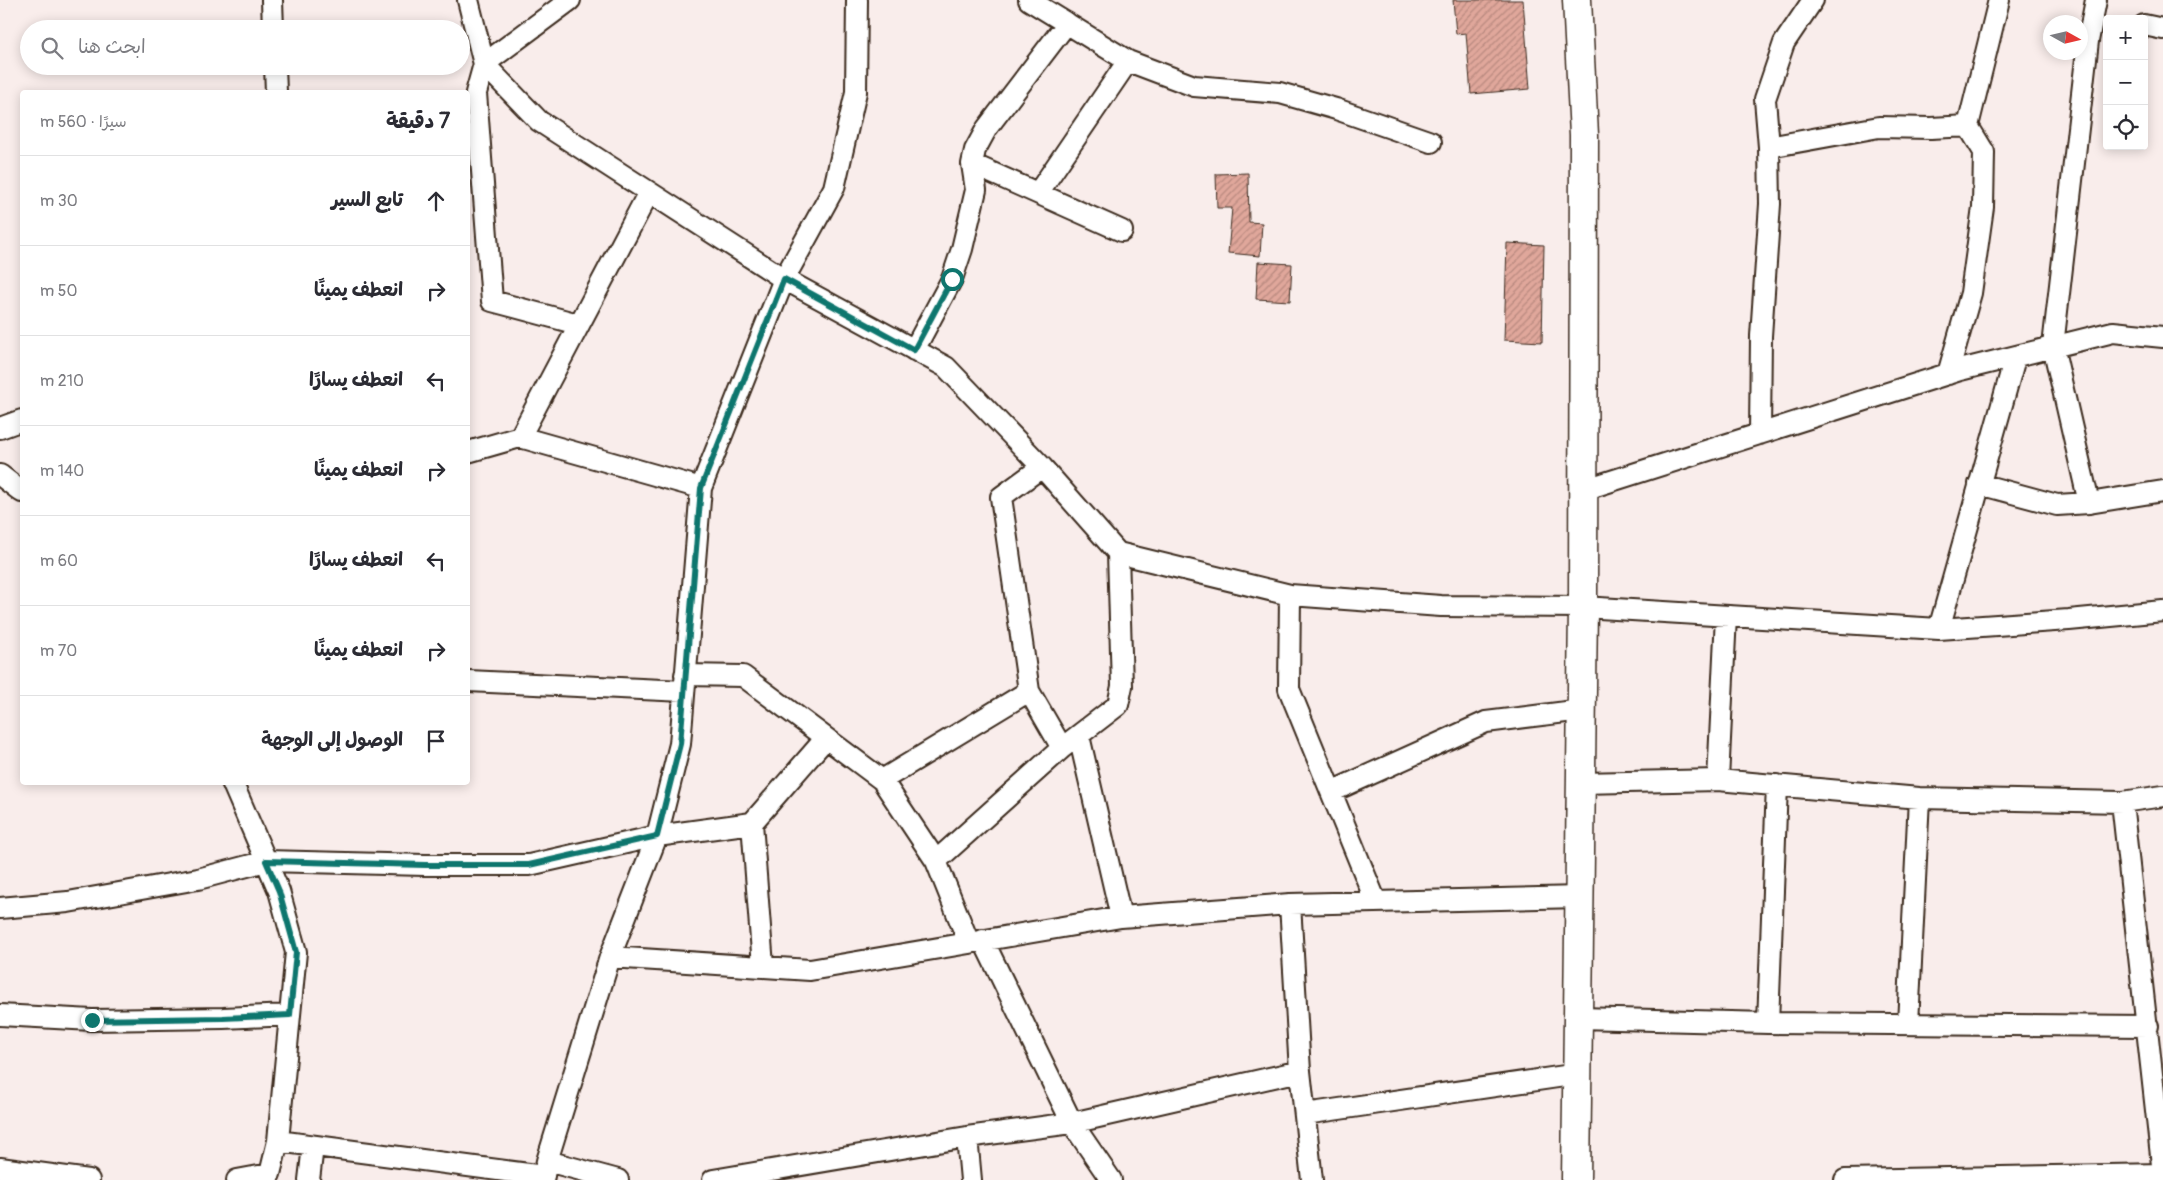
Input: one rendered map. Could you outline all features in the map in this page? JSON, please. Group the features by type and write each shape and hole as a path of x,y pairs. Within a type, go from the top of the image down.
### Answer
{"main road":[{"path":"1576,1180 1582,783 1584,135 1577,0"}],"street":[{"path":"272,0 273,20"},
{"path":"468,0 484,64 539,121 784,279 946,367 1042,467 1118,553 1290,594 1441,606 1583,607 1939,628 2069,620 2163,611"},
{"path":"570,0 484,64 472,93 492,301 578,324"},
{"path":"544,1172 610,956 657,836 680,744 701,488 784,279 834,188 856,92 856,0"},
{"path":"1029,0 1128,61 1194,86 1280,93 1336,108 1431,142"},
{"path":"1760,434 1761,336 1770,204 1769,147 1765,99 1784,43 1813,0"},
{"path":"1948,374 1971,292 1983,207 1984,152 1968,126 1999,0"},
{"path":"2089,503 2053,346 2088,41 2100,11"},
{"path":"914,350 952,279 962,249 976,190 972,164 975,150 987,128 1067,24"},
{"path":"2148,26 2163,29"},
{"path":"1038,193 1128,61"},
{"path":"275,75 276,90"},
{"path":"1769,147 1879,128 1968,126"},
{"path":"972,164 1122,231"},
{"path":"520,437 649,192"},
{"path":"1583,490 1948,374 2015,358 2053,346 2113,332 2163,337"},
{"path":"1939,628 2015,358"},
{"path":"0,428 20,421"},
{"path":"470,451 520,437 701,488"},
{"path":"1042,467 1001,497 1029,691 1062,748"},
{"path":"0,475 20,490"},
{"path":"1980,484 2058,505 2089,503 2163,491"},
{"path":"936,860 1062,748 1118,705 1122,686 1118,553"},
{"path":"1290,594 1289,689 1376,902"},
{"path":"1718,780 1726,616"},
{"path":"470,681 685,683 743,676 882,780 936,860 976,941 1072,1123 1111,1180"},
{"path":"882,780 1029,691"},
{"path":"1331,792 1486,722 1582,710"},
{"path":"1079,736 1121,917"},
{"path":"0,908 68,902 198,879 266,861 425,865 529,865 657,836 752,823 826,738"},
{"path":"1582,783 1718,780 1919,798 2122,802 2163,796"},
{"path":"233,785 279,891 296,952 278,1141 270,1174 237,1180"},
{"path":"1768,1023 1777,785"},
{"path":"1908,1024 1919,798"},
{"path":"1845,1180 2134,1177 2163,1174 2122,802"},
{"path":"752,823 763,966"},
{"path":"610,956 810,970 1121,917 1290,904 1580,897"},
{"path":"1290,904 1300,1072 1312,1180"},
{"path":"0,1015 92,1020 290,1015"},
{"path":"1579,1018 1768,1023 2148,1026"},
{"path":"713,1180 967,1137 1072,1123 1300,1072"},
{"path":"1305,1114 1578,1074"},
{"path":"967,1137 971,1180"},
{"path":"278,1141 618,1180"},
{"path":"309,1180 313,1146"},
{"path":"0,1168 89,1180"}],"building":[{"path":"1453,0 1523,0 1530,89 1471,94 1466,33 1456,34"},
{"path":"1248,173 1249,222 1262,223 1260,256 1228,253 1232,208 1217,208 1216,174"},
{"path":"1507,243 1544,245 1542,342 1504,340"},
{"path":"1258,262 1292,264 1290,301 1256,299"}],"route":[{"path":"92,1020 290,1015 296,952 279,891 266,861 425,865 529,865 657,836 680,744 701,488 784,279 914,350 952,279"}]}
